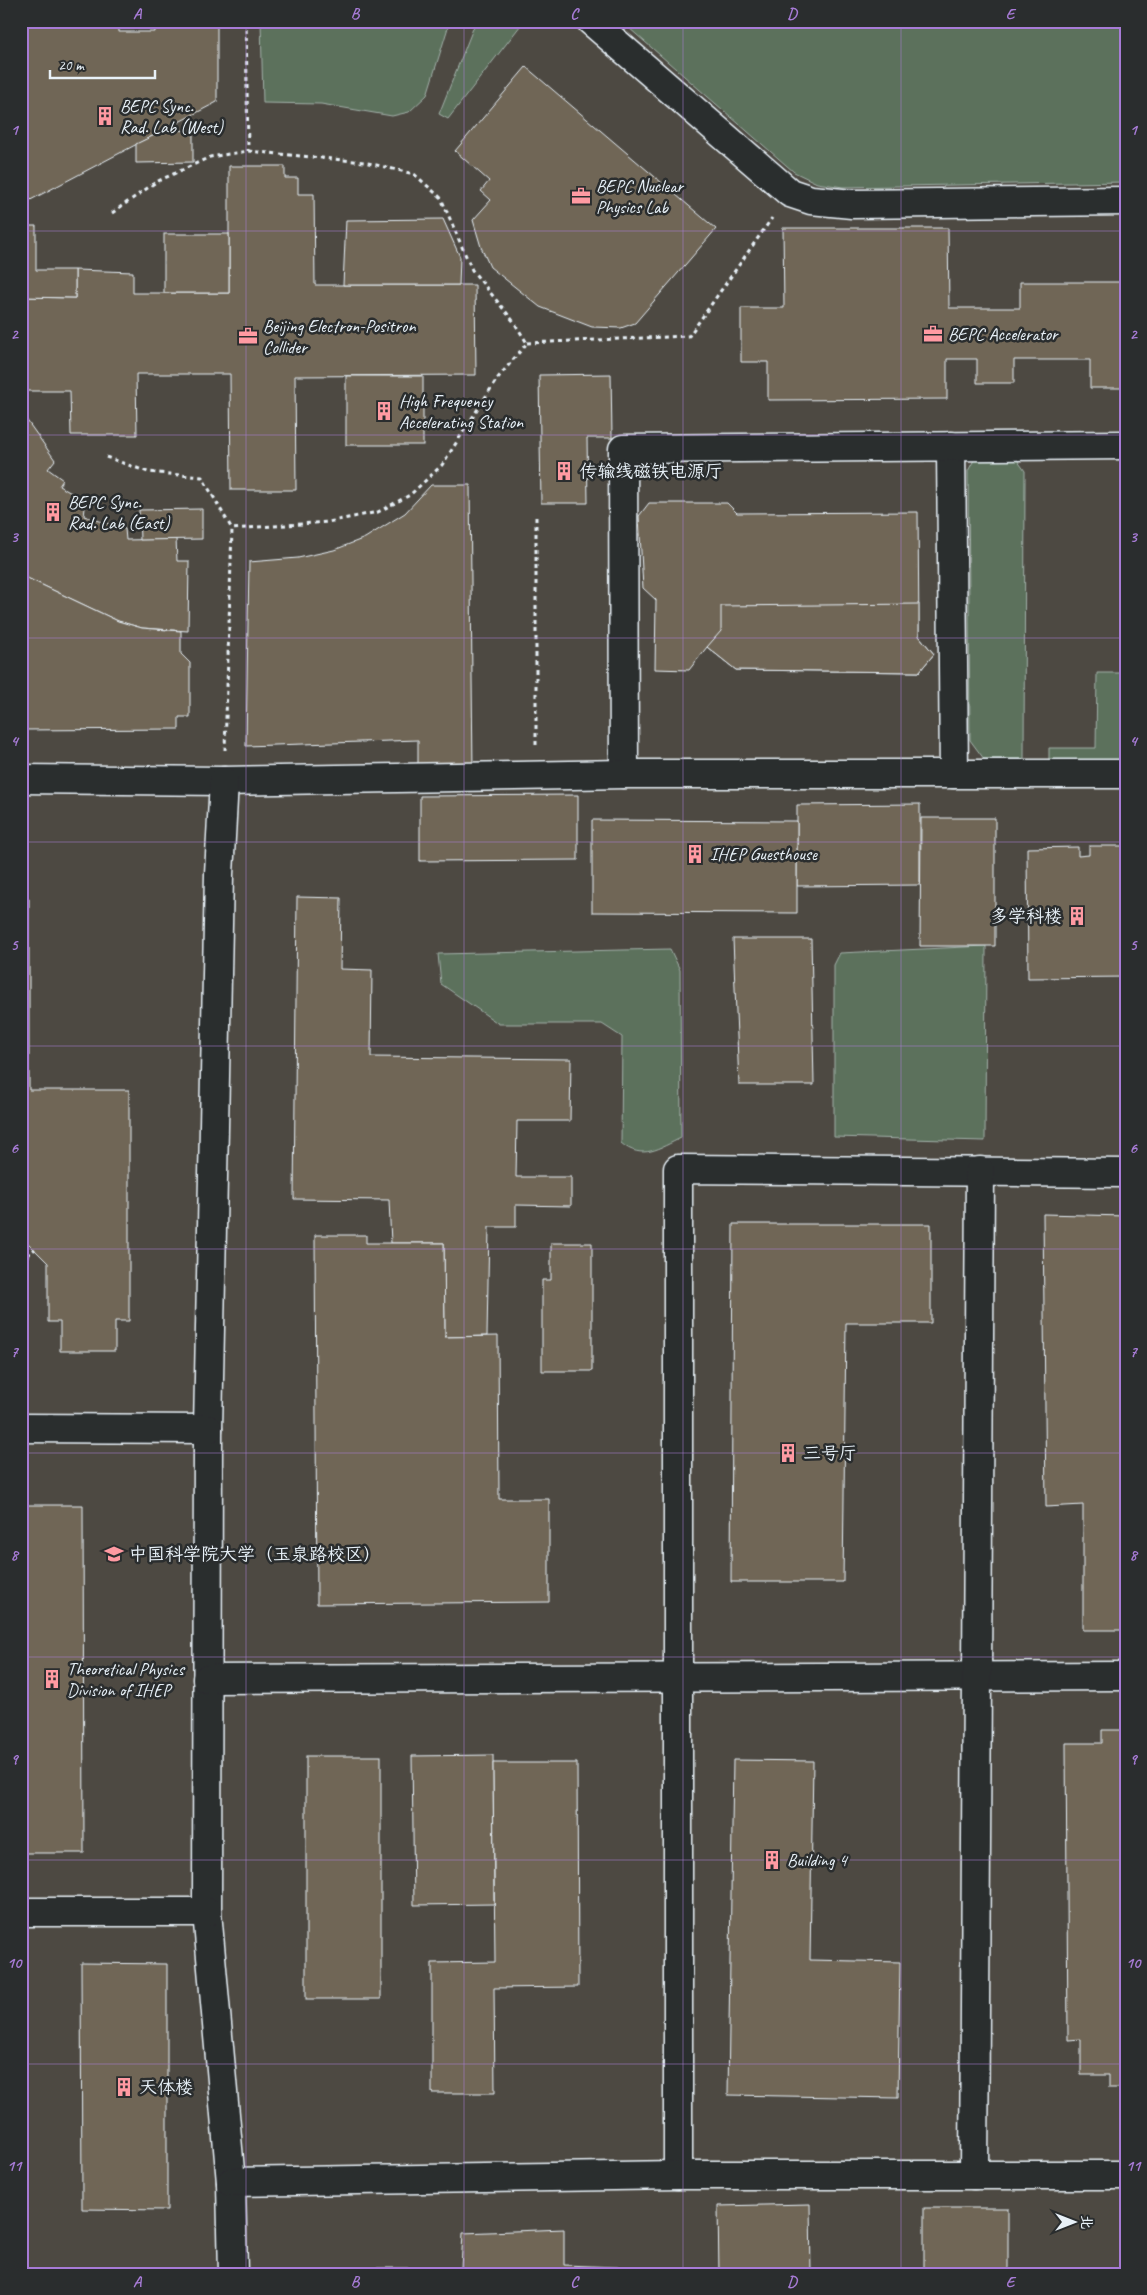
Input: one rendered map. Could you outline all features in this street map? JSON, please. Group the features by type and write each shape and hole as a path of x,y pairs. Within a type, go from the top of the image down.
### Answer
{"street":[{"path":"591,21 790,193 811,200 852,204 1126,201"},
{"path":"624,774 623,449 1126,445"},
{"path":"951,446 954,774"},
{"path":"21,779 224,781 624,774 1126,774"},
{"path":"224,781 219,874 208,1429 207,1912 231,2182 232,2274"},
{"path":"678,2175 678,1169 1126,1173"},
{"path":"974,2175 980,1171"},
{"path":"21,1428 208,1429"},
{"path":"207,1679 1126,1676"},
{"path":"21,1912 207,1912"},
{"path":"231,2182 678,2175 1126,2175"}],"path":[{"path":"246,21 248,151"},
{"path":"112,213 156,182 192,165 210,157 248,151 364,162 414,174 441,198 472,270 514,322 527,343"},
{"path":"232,530 328,522 378,512 410,494 442,464 498,379 527,343 689,336 790,193"},
{"path":"106,457 148,472 202,477 232,530 224,781"},
{"path":"536,517 536,776"},
{"path":"21,1261 35,1249"}],"shaded area":[{"path":"21,21 1126,21 1126,2274 21,2274"}],"green space":[{"path":"261,21 450,21 427,95 409,112 392,116 321,104 263,103"},
{"path":"476,21 524,21 448,119 439,114"},
{"path":"621,21 1126,21 1126,182 843,187 817,183 794,172"},
{"path":"974,460 1017,460 1025,471 1024,759 984,759 970,740 968,471"},
{"path":"1097,673 1126,673 1126,763 1049,763 1049,748 1096,748"},
{"path":"986,946 985,1141 834,1137 834,965 840,953"},
{"path":"670,949 680,970 681,1138 658,1149 644,1152 636,1151 621,1143 622,1037 602,1024 499,1024 441,984 438,954"}],"building":[{"name":"BEPC Sync. Rad. Lab (West)","path":"21,21 119,21 119,32 155,32 155,21 217,21 217,102 21,205"},
{"name":"BEPC Nuclear Physics Lab","path":"526,67 716,229 635,323 621,328 592,327 540,307 490,267 481,247 473,220 491,200 481,191 489,181 455,151"},
{"path":"193,130 193,162 136,163 136,144 163,131"},
{"name":"Beijing Electron-Positron Collider","path":"229,166 285,166 285,178 298,178 298,194 314,194 315,285 475,285 476,375 295,376 296,490 231,490 230,374 136,374 137,435 71,435 70,391 21,391 21,297 75,298 75,270 133,272 133,293 229,293"},
{"path":"443,219 460,257 459,285 343,285 346,220"},
{"path":"21,226 36,226 36,270 75,270 75,298 21,297"},
{"name":"BEPC Accelerator","path":"783,228 948,228 949,308 1020,308 1020,282 1126,282 1126,388 1090,388 1090,360 1014,360 1014,383 977,383 977,359 947,359 947,399 768,400 768,362 741,362 741,308 784,308"},
{"path":"164,234 229,234 229,293 164,293"},
{"name":"传输线磁铁电源厅","path":"611,374 612,438 587,438 588,503 541,503 539,375"},
{"name":"High Frequency Accelerating Station","path":"346,376 423,376 423,445 346,445"},
{"name":"BEPC Sync. Rad. Lab (East)","path":"21,391 23,391 23,415 55,460 48,469 63,480 59,486 73,494 70,502 85,508 84,516 125,529 126,540 176,539 177,561 189,561 188,631 142,628 118,621 21,575"},
{"path":"431,485 470,485 473,773 418,773 418,740 246,746 249,562 298,558 334,550 365,538 405,513"},
{"path":"649,503 727,503 737,513 918,512 919,636 934,654 919,672 736,670 707,647 689,670 655,669 656,600 643,588 639,516"},
{"path":"202,509 202,539 140,540 139,510"},
{"path":"21,575 118,621 142,628 181,631 181,654 190,663 190,717 179,717 179,729 21,730"},
{"path":"919,604 919,636 934,654 919,672 736,670 707,647 721,631 721,606"},
{"path":"578,795 578,860 420,861 420,796"},
{"path":"920,804 920,885 797,886 797,805"},
{"path":"921,818 995,818 995,946 920,946"},
{"name":"IHEP Guesthouse","path":"592,820 797,821 797,913 592,912"},
{"name":"多学科楼","path":"1089,846 1126,846 1126,977 1028,978 1027,848 1078,847 1078,856 1089,855"},
{"path":"297,897 341,898 340,969 372,970 371,1057 571,1059 570,1121 517,1121 516,1177 571,1177 571,1206 516,1205 516,1227 489,1227 487,1336 445,1337 444,1243 391,1243 389,1200 294,1199"},
{"path":"21,899 29,899 29,1090 129,1090 129,1321 115,1321 115,1351 60,1351 60,1322 48,1322 48,1263 25,1240 25,1126 21,1126"},
{"path":"733,939 811,939 814,1085 739,1085"},
{"path":"1043,1214 1126,1216 1126,1630 1083,1630 1083,1505 1046,1507"},
{"name":"三号厅","path":"733,1224 931,1224 931,1323 846,1323 843,1582 731,1582"},
{"path":"315,1235 366,1235 366,1243 444,1243 445,1337 498,1336 499,1499 549,1499 549,1602 317,1604"},
{"path":"551,1243 592,1243 592,1371 542,1371 542,1280 551,1280"},
{"name":"Theoretical Physics Division of IHEP","path":"21,1505 83,1505 84,1853 21,1853"},
{"path":"1102,1730 1126,1730 1126,2088 1109,2088 1109,2075 1081,2075 1081,2039 1068,2040 1066,1743 1102,1743"},
{"path":"493,1755 494,1904 414,1905 412,1756"},
{"path":"306,1756 381,1756 381,1999 306,1999"},
{"name":"Building 4","path":"733,1760 813,1761 810,1960 900,1962 898,2098 728,2095"},
{"path":"493,1763 577,1763 578,1987 494,1988 495,2093 432,2093 432,1963 495,1962"},
{"name":"天体楼","path":"81,1963 167,1964 167,2210 82,2209"},
{"path":"810,2204 811,2274 719,2274 718,2206"},
{"path":"924,2208 1008,2208 1008,2274 924,2274"},
{"path":"564,2229 564,2265 643,2268 643,2274 371,2274 371,2268 461,2268 463,2233"}],"place":[{"name":"BEPC Sync. Rad. Lab (West)","path":"105,116"},
{"name":"BEPC Nuclear Physics Lab","path":"581,196"},
{"name":"BEPC Accelerator","path":"933,334"},
{"name":"Beijing Electron-Positron Collider","path":"248,336"},
{"name":"High Frequency Accelerating Station","path":"384,411"},
{"name":"传输线磁铁电源厅","path":"564,471"},
{"name":"BEPC Sync. Rad. Lab (East)","path":"53,512"},
{"name":"IHEP Guesthouse","path":"695,854"},
{"name":"多学科楼","path":"1077,916"},
{"name":"三号厅","path":"788,1453"},
{"name":"中国科学院大学（玉泉路校区）","path":"114,1554"},
{"name":"Theoretical Physics Division of IHEP","path":"52,1679"},
{"name":"Building 4","path":"772,1860"},
{"name":"天体楼","path":"124,2087"}]}
